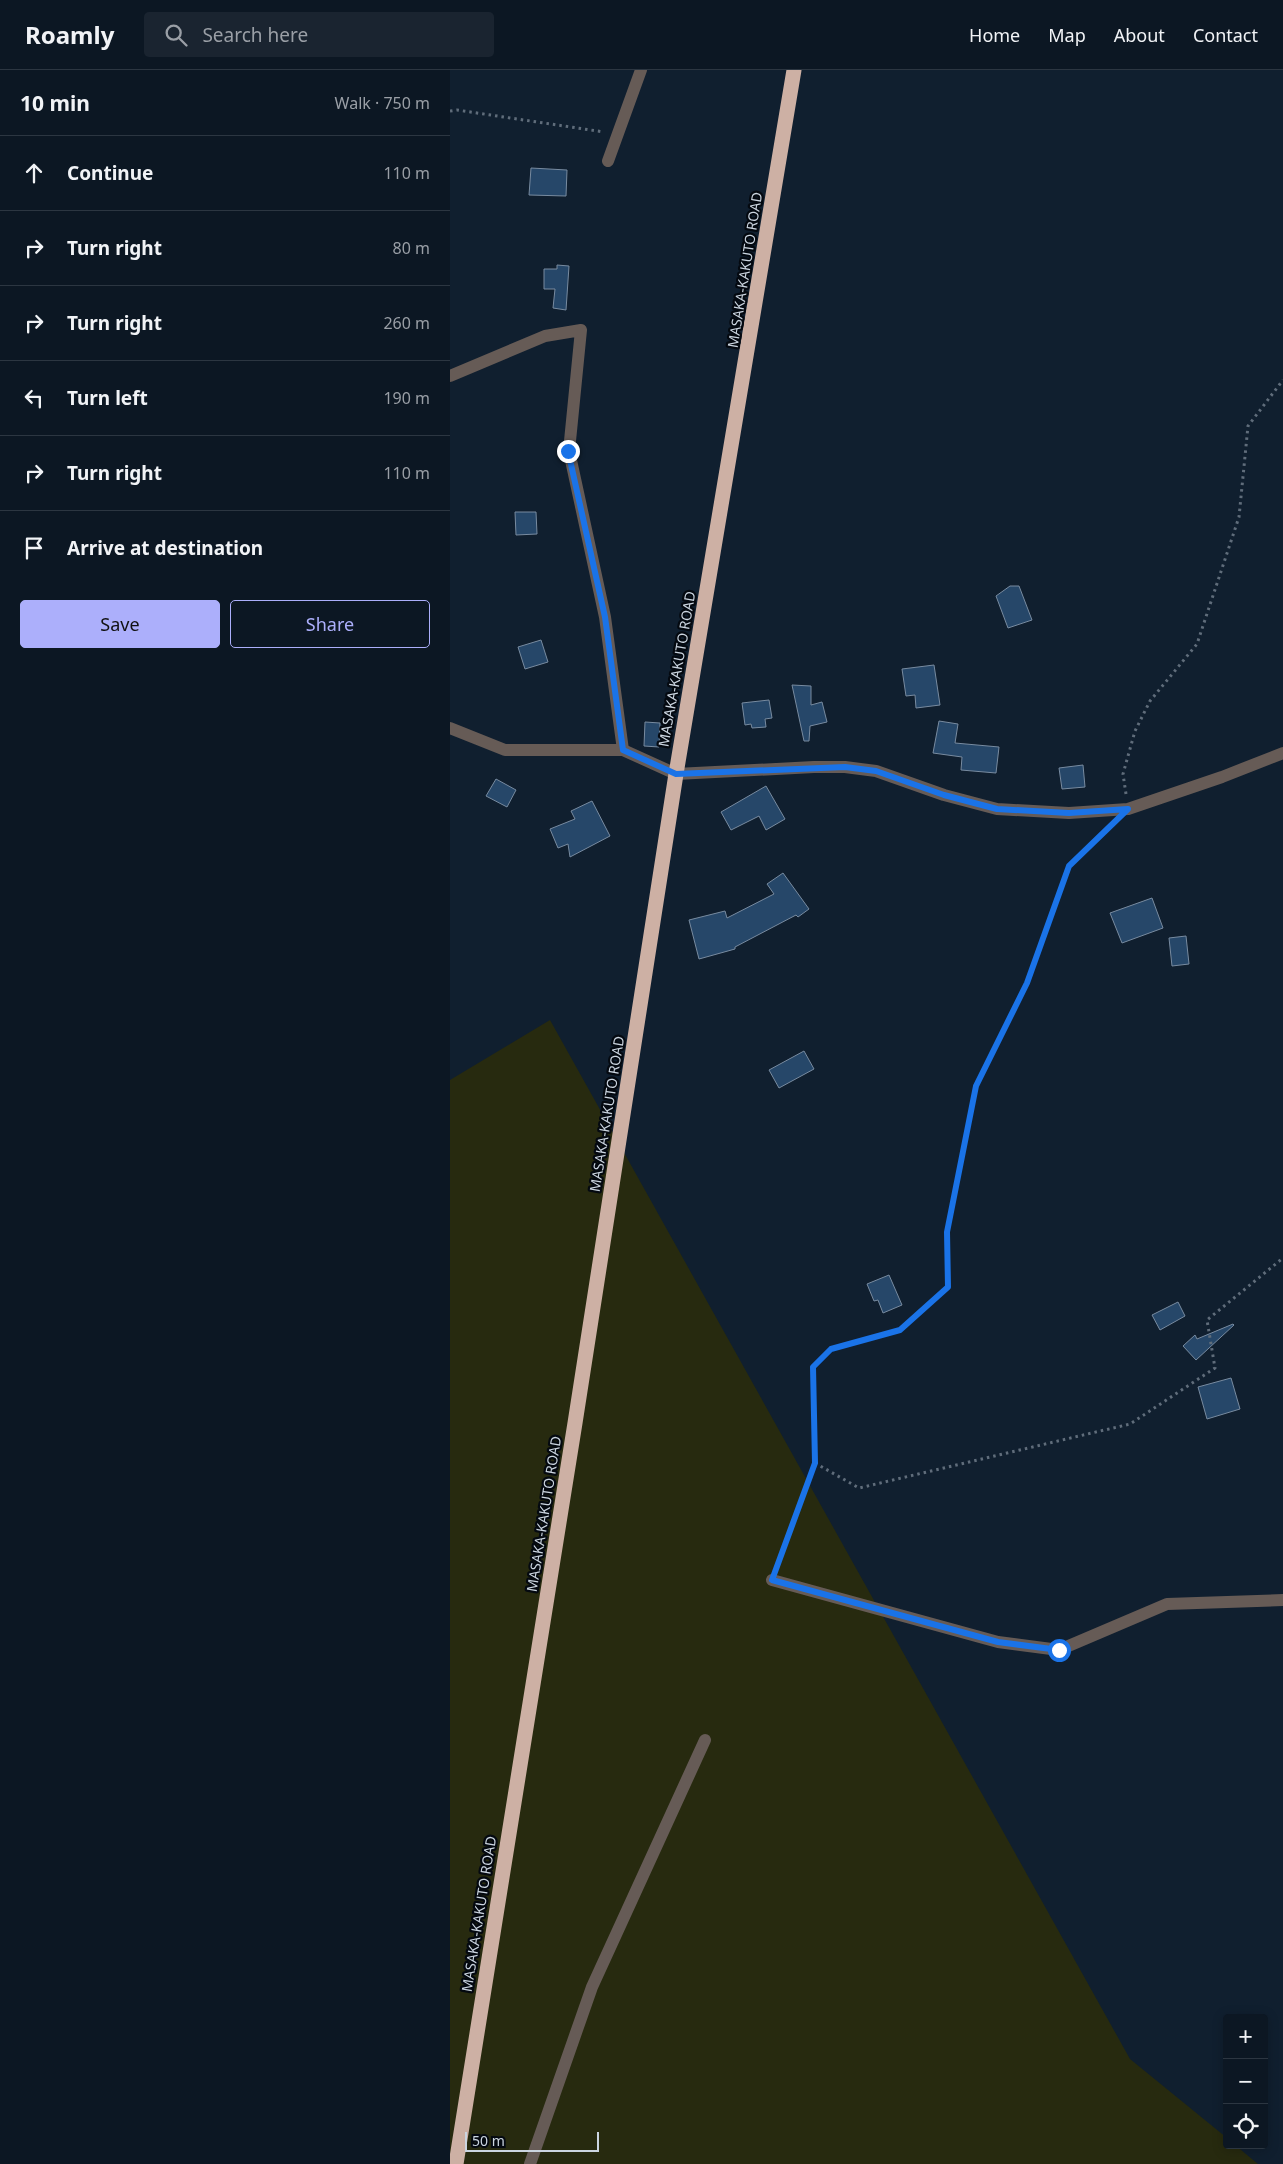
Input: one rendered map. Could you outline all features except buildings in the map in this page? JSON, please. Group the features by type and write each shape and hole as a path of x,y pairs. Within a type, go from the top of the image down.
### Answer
{"highway":[{"name":"MASAKA-KAKUTO ROAD","path":"456,2164 575,1423 676,774 794,70"}],"street":[{"path":"608,161 641,70"},
{"path":"450,376 544,336 581,330 568,451 605,617 623,750"},
{"path":"450,728 505,750 623,750 676,774 845,767 876,771 944,795 997,809 1069,813 1128,809 1222,777 1283,753"},
{"path":"772,1580 998,1642 1059,1650 1167,1604 1283,1600"},
{"path":"530,2164 592,1987 705,1740"}],"path":[{"path":"450,111 457,110 617,134"},
{"path":"772,1580 815,1463 813,1367 831,1349 900,1330 948,1287 947,1232 976,1086 1027,983 1069,866 1128,809 1123,774 1135,732 1150,701 1196,644 1239,517 1248,426 1283,380"},
{"path":"815,1463 859,1488 1130,1424 1216,1368 1208,1320 1283,1258"}],"green space":[{"path":"550,1020 1130,2059 1223,2135 1223,2149 1240,2149 1258,2164 450,2164 450,1080"}],"route":[{"path":"568,451 605,617 623,750 676,774 845,767 876,771 911,785 997,809 1069,813 1128,809 1069,866 1027,983 976,1086 947,1232 948,1287 900,1330 831,1349 813,1367 815,1463 772,1580 998,1642 1059,1650"}]}
